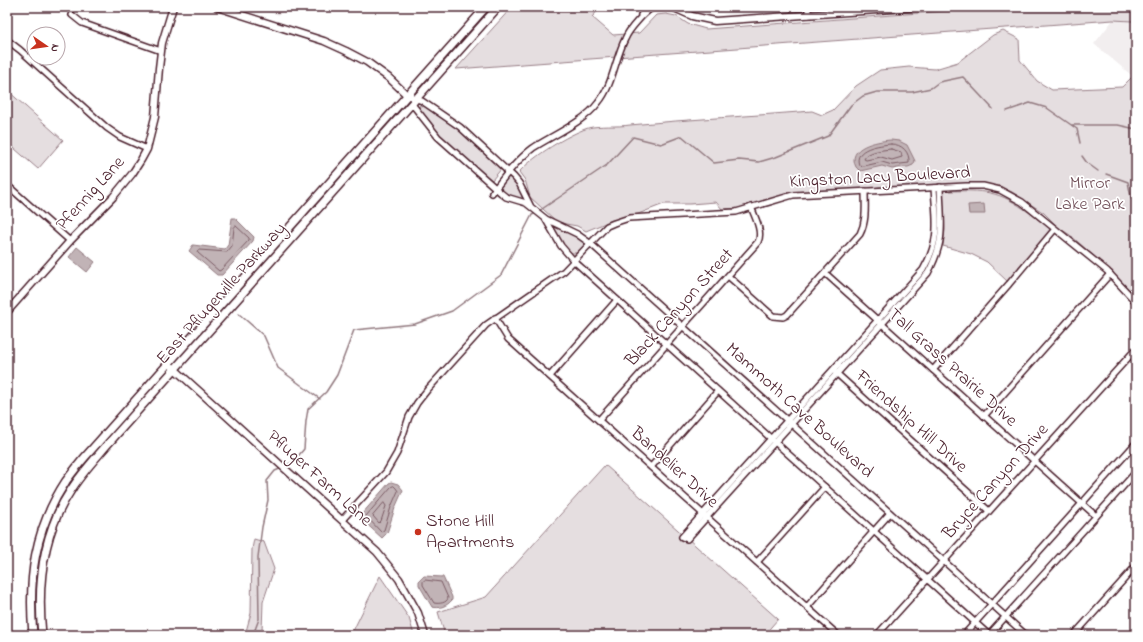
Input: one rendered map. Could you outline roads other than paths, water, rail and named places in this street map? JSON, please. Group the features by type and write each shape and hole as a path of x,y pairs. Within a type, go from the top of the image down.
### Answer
{"main road":[{"name":"East Pflugerville Parkway","path":"33,635 31,607 33,570 38,543 47,516 66,482 85,457 168,363 486,7"},
{"name":"East Pflugerville Parkway","path":"42,635 39,601 42,571 49,538 60,511 71,490 86,470 175,369 415,102 498,7"}],"street":[{"name":"Pfennig Lane","path":"7,312 70,241 124,184 147,149 156,117 161,51 167,24 173,7"},
{"name":"Mammoth Cave Boulevard","path":"217,7 318,39 346,51 372,65 389,78 415,102 438,111 460,127 517,180 530,206"},
{"path":"494,190 508,172 527,153 588,114 597,105 608,87 620,49 627,35 647,7"},
{"path":"630,30 653,7"},
{"path":"672,7 692,16 715,21 888,8 921,7"},
{"path":"808,7 808,15"},
{"path":"72,15 82,23 161,51"},
{"path":"7,40 107,128 120,137 147,149"},
{"name":"Mammoth Cave Boulevard","path":"415,102 428,126 443,143 494,190 504,196 522,201 546,220 577,234 591,244 1026,635"},
{"path":"7,185 70,241"},
{"name":"Kingston Lacy Boulevard","path":"342,520 386,472 396,453 409,417 417,403 428,388 469,344 495,318 560,274 608,226 629,218 729,212 793,195 975,186 1000,190 1022,202 1110,274 1136,302"},
{"path":"705,515 687,539 682,537 705,515 772,440 787,420 928,273 937,255 941,240 940,187"},
{"path":"880,322 923,270 930,258 934,248 936,232 934,188"},
{"path":"7,196 12,190"},
{"path":"728,276 770,314 776,317 783,317 787,315 860,234 866,217 864,192"},
{"name":"Black Canyon Street","path":"599,420 760,240 760,231 752,207"},
{"name":"Mammoth Cave Boulevard","path":"546,220 561,246 574,261 989,635"},
{"path":"933,370 1016,277 1055,229"},
{"path":"286,231 294,237"},
{"name":"Tall Grass Prairie Drive","path":"825,273 1096,516"},
{"path":"984,416 1110,274"},
{"path":"550,376 617,300"},
{"name":"Bandelier Drive","path":"495,318 508,339 838,635"},
{"name":"Bryce Canyon Drive","path":"878,635 1136,349"},
{"name":"Pfluger Farm Lane","path":"168,363 377,552 399,579 418,613 425,635"},
{"path":"772,440 791,424 834,372"},
{"name":"Friendship Hill Drive","path":"834,372 989,511"},
{"path":"651,467 718,391"},
{"path":"964,635 1136,443"},
{"path":"989,635 1136,472"},
{"path":"757,562 824,487"},
{"path":"807,607 890,513"},
{"path":"1074,635 1136,566"},
{"path":"33,570 42,571"}],"water":[{"path":"891,140 899,141 907,145 915,161 913,165 892,169 882,166 860,171 856,167 854,160 855,154 864,146"},
{"path":"984,204 985,214 969,214 968,205"},
{"path":"232,218 235,218 254,237 253,241 222,275 217,275 189,251 193,245 225,249 228,245"},
{"path":"77,247 95,262 87,272 69,257"},
{"path":"391,482 398,484 403,490 395,508 387,533 382,538 361,519 361,515"},
{"path":"424,576 443,577 452,597 452,600 448,604 438,608 432,607 419,585 419,581"}],"waterway":[{"path":"539,211 607,165 633,137 661,144 682,136 714,163 739,160 759,162 776,157 828,136 851,105 863,96 877,92 912,92 931,88 939,82 963,77 993,109"},
{"path":"1007,111 1030,103 1047,108 1077,129 1080,143"},
{"path":"1072,125 1118,125 1136,129"},
{"path":"1082,156 1087,163 1098,171"},
{"path":"1106,174 1128,182 1131,197 1136,204"},
{"path":"285,466 293,462 304,449 308,409 326,392 337,375 354,330 415,324 452,311 501,275 532,215 536,213"},
{"path":"239,314 264,336 278,368 320,399"},
{"path":"253,635 259,619 258,557 262,527 268,500 267,481 275,471 282,468"}],"place":[{"name":"Stone Hill Apartments","path":"418,532"}],"park label":[{"name":"Mirror Lake Park","path":"1090,194"}]}
